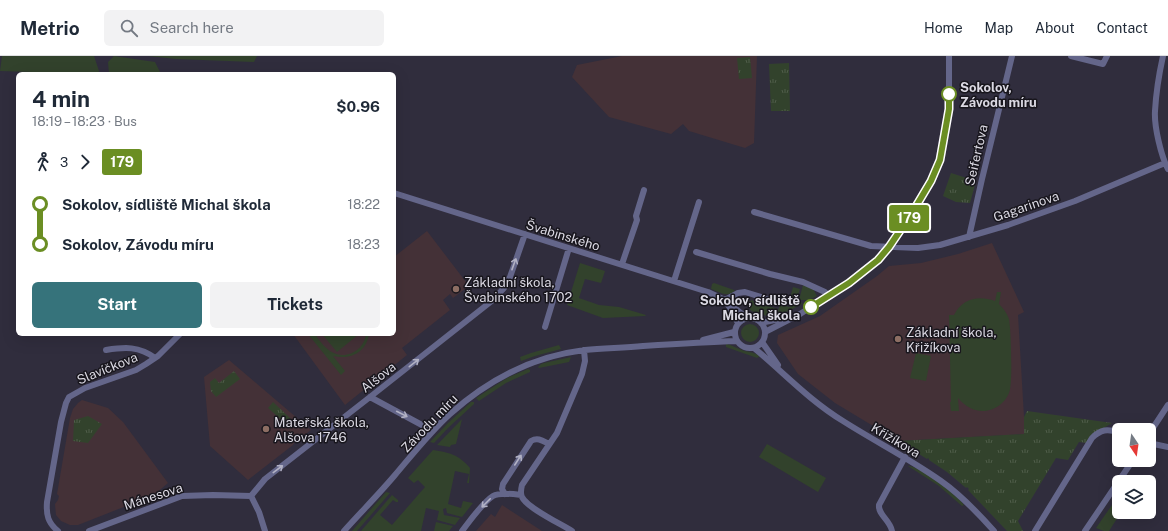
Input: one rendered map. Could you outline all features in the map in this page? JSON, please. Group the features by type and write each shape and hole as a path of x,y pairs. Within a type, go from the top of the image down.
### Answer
{"street":[{"path":"765,332 800,314 849,283 878,260 889,247 912,213 931,181 940,160 949,109 949,56"},
{"name":"Seifertova","path":"969,237 1012,56"},
{"path":"1071,56 1103,64 1107,56"},
{"path":"1163,56 1155,113 1159,142 1167,166"},
{"name":"Gagarinova","path":"754,212 871,246 918,248 940,245 1035,216 1167,166"},
{"path":"622,264 637,220 636,216 644,190"},
{"name":"Švabinského","path":"396,194 708,292 725,300 747,318"},
{"path":"674,281 699,202"},
{"name":"Alšova","path":"251,496 265,479 493,300 504,288 510,277 525,234"},
{"path":"545,327 569,248"},
{"path":"696,252 770,274 803,282 825,292 828,296"},
{"path":"738,323 725,300 745,292 780,303"},
{"path":"761,323 800,314"},
{"path":"747,318 757,320 761,323 765,332 765,337 762,342 759,346 754,348 744,348 737,342 735,337 734,332 738,323 747,318"},
{"name":"Závodu míru","path":"692,343 734,332"},
{"name":"Slavíčkova","path":"58,531 52,527 46,511 61,422 68,397 85,388 136,370 156,358 178,336"},
{"name":"Závodu míru","path":"344,531 387,485 449,414 492,382 512,371 548,358 584,350 692,343 737,342"},
{"name":"Křižíkova","path":"762,342 782,372"},
{"name":"Slavíčkova","path":"106,350 116,348 137,349 156,358"},
{"name":"Křižíkova","path":"754,348 812,400 843,421 905,457 943,482 967,503 994,531"},
{"path":"572,531 534,508 526,502 521,495 522,485 556,433 582,374 585,361 584,350"},
{"path":"370,398 433,431"},
{"path":"1156,423 1168,405"},
{"path":"1034,531 1092,438 1097,432 1107,430 1112,431"},
{"path":"505,494 502,489 503,484 531,441 538,439 549,444"},
{"path":"1156,444 1168,447"},
{"path":"892,531 888,522 880,512 879,505 905,457"},
{"path":"1085,531 1128,467"},
{"path":"462,531 484,504 493,496 505,494 521,495"},
{"name":"Mánesova","path":"89,531 182,496 251,496"},
{"path":"251,496 259,512 265,531"}],"shaded area":[{"path":"622,56 757,56 754,143 745,148 689,131 683,124 671,134 609,117 572,77 577,65"},
{"path":"427,231 469,286 453,298 450,294 443,300 450,310 402,348 407,355 345,405 294,336 396,336 396,255"},
{"name":"Základní škola, Křižíkova","path":"992,243 1024,312 1018,315 1025,434 898,441 835,403 798,374 777,343 778,335 820,316 889,266 921,263 958,254"},
{"path":"229,360 311,430 296,439 293,445 248,480 210,446 204,377"},
{"path":"82,400 108,408 123,422 168,483 154,495 78,525 70,525 61,521 56,515 55,504 59,496 57,494 70,418 73,409"},
{"path":"502,505 542,531 476,531 491,514 495,517"}],"green space":[{"path":"2,56 94,56 99,71 32,72 0,71"},
{"path":"114,56 155,62 160,72 109,72 108,62"},
{"path":"148,56 257,56 254,62 176,59"},
{"path":"750,57 752,78 739,79 737,58"},
{"path":"789,63 790,111 771,111 769,64"},
{"path":"951,173 976,181 970,203 956,202 943,196"},
{"path":"580,263 605,271 601,283 585,279 579,298 599,305 619,307 646,315 603,318 567,305"},
{"path":"714,283 735,291 729,294 720,293 711,289 712,284"},
{"path":"803,285 813,289 817,296 809,300 799,300"},
{"path":"793,287 800,289 796,301 789,304 780,302 781,298 789,301"},
{"path":"997,292 1001,292 999,304 1007,315 1010,325 1011,369 1009,393 1002,403 996,408 985,411 973,409 964,404 958,398 959,411 951,411 949,315 954,315 961,305 971,300 983,298 995,301"},
{"path":"750,297 754,302 778,309 776,314 767,316 751,311 745,301 746,299 749,302 752,300"},
{"path":"798,303 803,303 789,311 777,314 780,304 789,307"},
{"path":"746,324 754,324 759,329 757,340 754,342 746,342 741,337 741,329"},
{"path":"310,336 317,336 330,351 342,355 353,353 362,345 365,336 368,336 364,346 356,354 345,357 333,356 345,371 341,375"},
{"path":"324,336 357,336 337,352"},
{"path":"726,344 760,356 757,358 726,347"},
{"path":"559,345 561,349 521,361 520,357"},
{"path":"916,353 931,356 926,381 910,378"},
{"path":"571,357 569,362 538,367 544,363"},
{"path":"528,369 530,372 506,383 479,401 476,398 507,378"},
{"path":"234,371 240,379 216,397 211,391 210,382 215,378 219,383"},
{"path":"273,402 291,419 286,424 268,408"},
{"path":"471,402 474,402 474,404 434,443 430,442 448,423"},
{"path":"1027,411 1112,423 1102,429 1087,443 1079,442 1068,460 1056,458 1018,521 1023,531 1007,531 968,490 969,489 967,487 966,488 928,458 927,459 898,441 1024,434 1024,417"},
{"path":"88,416 102,424 88,443 73,441 74,420"},
{"path":"462,419 456,444 451,445 450,447 437,445"},
{"path":"767,444 826,478 818,492 759,457"},
{"path":"433,450 458,457 470,468 469,483 467,483 469,474 455,471 448,504 461,508 463,501 473,503 462,517 447,513 446,508 443,509 444,515 460,518 455,525 437,520 439,511 426,508 421,531 361,531 392,495 398,500 398,502 393,500 380,515 392,525 425,487 418,480 414,483 408,478"},
{"path":"908,466 920,470 938,482 955,495 964,505 962,506 939,486"},
{"path":"386,492 390,493 357,531 352,531"},
{"path":"1112,505 1112,519 1117,519 1109,531 1096,528"},
{"path":"436,522 453,526 449,531 434,531"}],"bus line":[{"name":"179","path":"811,307 849,283 878,260 889,247 912,213 931,181 940,160 949,109 949,94"}],"place":[{"name":"Sokolov, Závodu míru","path":"949,94"},
{"name":"Základní škola, Švabinského 1702","path":"456,289"},
{"name":"Sokolov, sídliště Michal škola","path":"811,307"},
{"name":"Základní škola, Křižíkova","path":"898,339"},
{"name":"Mateřská škola, Alšova 1746","path":"266,429"}]}
